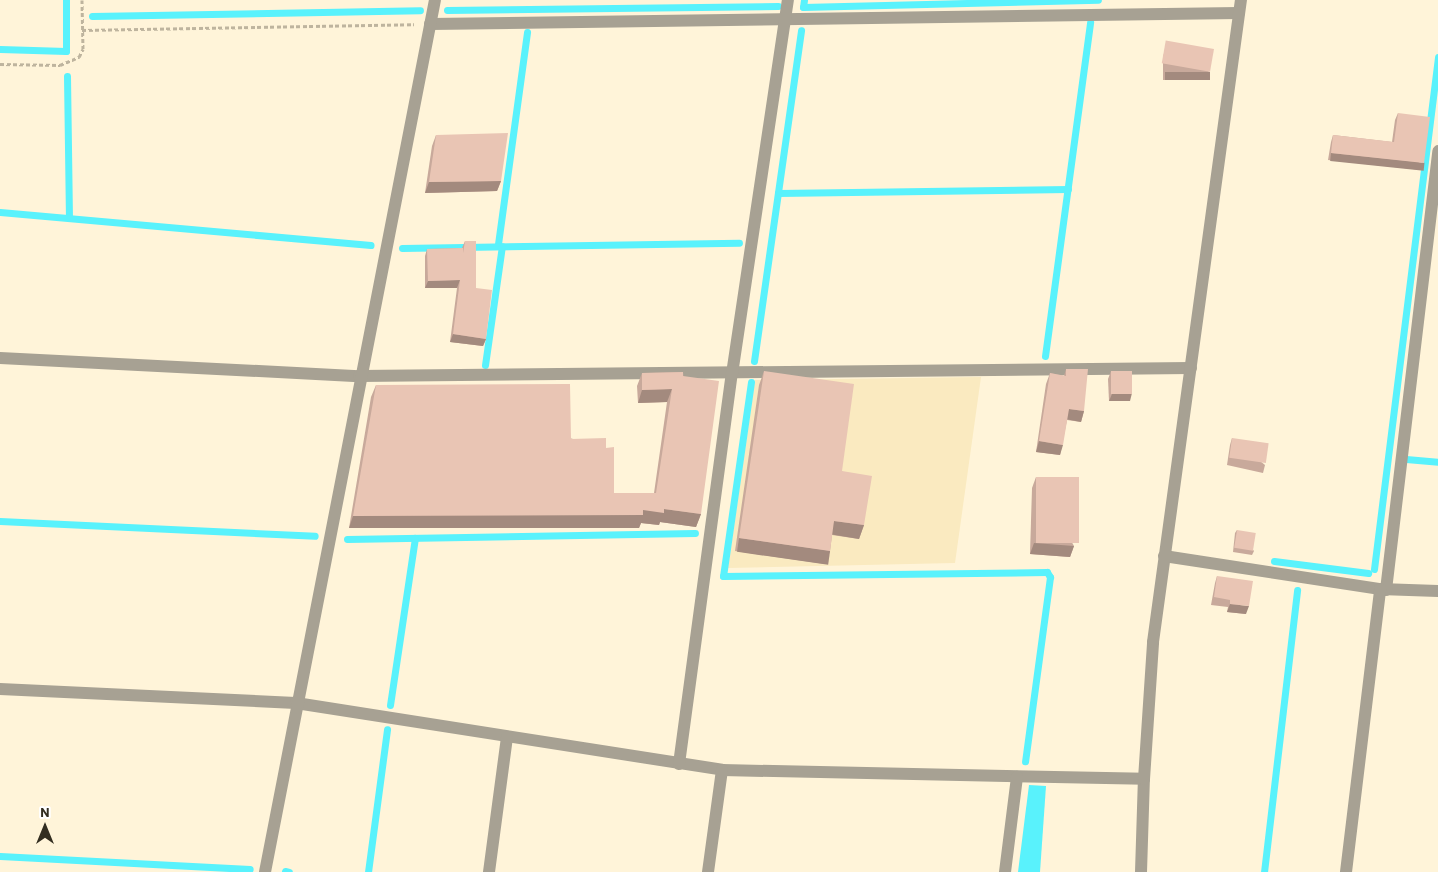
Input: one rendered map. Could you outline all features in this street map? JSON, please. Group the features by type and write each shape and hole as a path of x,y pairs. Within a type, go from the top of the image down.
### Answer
{"street":[{"path":"264,872 359,376 435,0"},
{"path":"679,764 732,374 788,0"},
{"path":"430,24 785,18 1240,6 1153,642 1144,779 1141,872"},
{"path":"1346,872 1438,151"},
{"path":"0,358 359,376 732,374 1191,368"},
{"path":"1164,556 1383,590 1438,591"},
{"path":"0,689 296,703 722,770 1144,779"},
{"path":"489,872 507,736"},
{"path":"708,872 722,770"},
{"path":"1005,872 1017,776"}],"path":[{"path":"0,64 60,66 72,62 82,49 82,0"},
{"path":"82,30 430,24"}],"shaded area":[{"path":"981,377 955,563 728,568 755,380"}],"water":[{"path":"1029,785 1046,786 1040,872 1018,872"}],"building":[{"path":"1166,40 1214,49 1210,72 1162,63"},
{"path":"1398,113 1430,117 1424,163 1331,153 1333,135 1394,142"},
{"path":"508,133 501,181 429,182 436,135"},
{"path":"465,241 476,241 476,288 492,290 486,339 453,334 460,280 428,281 427,249 463,248 463,253"},
{"path":"1066,369 1088,369 1084,411 1069,409 1063,445 1039,441 1050,373 1066,376"},
{"path":"764,371 854,384 842,471 872,476 864,525 834,521 830,551 739,538"},
{"path":"1111,371 1132,371 1132,394 1111,394"},
{"path":"683,372 683,376 719,381 701,514 664,509 664,513 643,510 643,515 353,516 376,385 570,384 571,439 606,438 606,448 614,447 614,493 656,493 672,389 642,390 642,373"},
{"path":"1232,438 1269,443 1266,463 1229,458"},
{"path":"1036,477 1079,477 1079,543 1036,543"},
{"path":"1237,530 1256,533 1253,551 1234,548"},
{"path":"1217,576 1253,581 1249,606 1230,604 1230,600 1214,597"}],"waterway":[{"path":"0,49 66,51 66,0"},
{"path":"804,0 803,7 1098,0"},
{"path":"447,10 778,6"},
{"path":"92,16 420,10"},
{"path":"1045,356 1090,22"},
{"path":"754,361 801,30"},
{"path":"498,244 527,32"},
{"path":"1374,569 1438,57"},
{"path":"67,76 69,218"},
{"path":"778,193 1068,189"},
{"path":"0,212 371,245"},
{"path":"402,248 739,243"},
{"path":"485,365 502,246"},
{"path":"751,382 723,576 1047,572 1050,577 1025,761"},
{"path":"1406,459 1438,462"},
{"path":"0,521 315,536"},
{"path":"347,539 695,533"},
{"path":"390,705 415,538"},
{"path":"1274,561 1368,573"},
{"path":"1264,872 1297,590"},
{"path":"368,872 387,729"},
{"path":"0,856 250,869"},
{"path":"285,871 289,872"}]}
